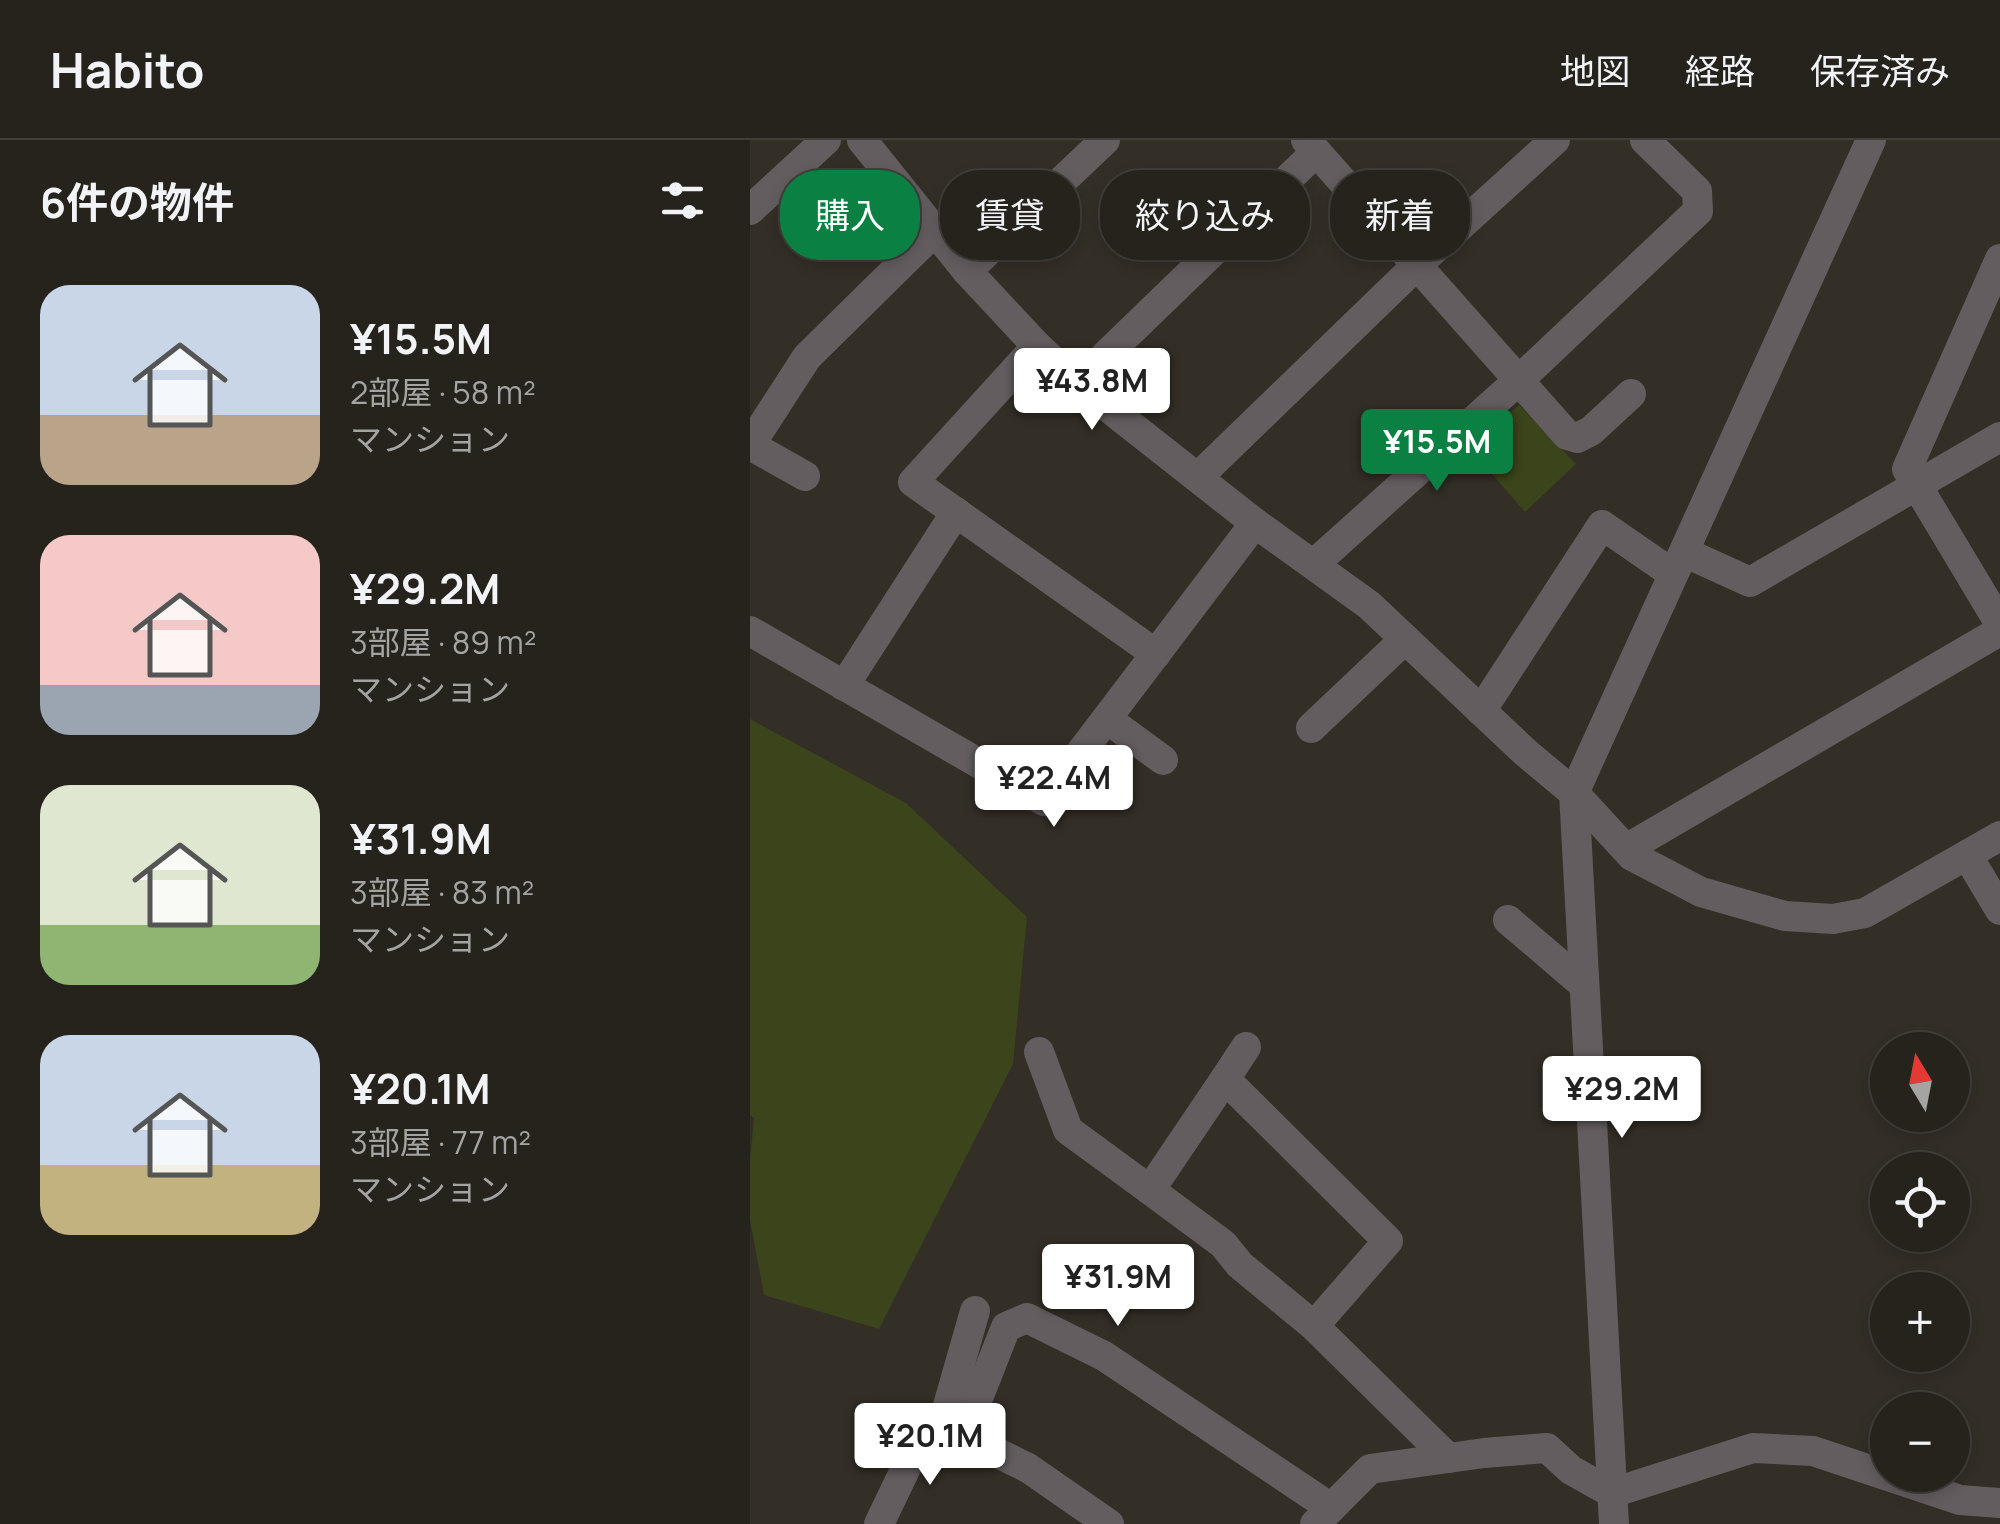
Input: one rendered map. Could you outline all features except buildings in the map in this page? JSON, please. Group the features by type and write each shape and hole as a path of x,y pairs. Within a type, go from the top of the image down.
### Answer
{"street":[{"path":"750,210 826,140"},
{"path":"967,271 1105,140"},
{"path":"1198,477 1416,265 1555,140"},
{"path":"1314,564 1519,380 1698,211 1697,191 1645,140"},
{"path":"1614,1524 1574,793 1871,140"},
{"path":"873,144 934,232 1036,346 1077,384 1255,523 1369,605 1574,793 1632,856 1701,892 1785,916 1833,919 1865,913 2000,836"},
{"path":"1077,384 1312,144 1567,434 1577,438 1591,431 1631,394"},
{"path":"805,476 750,445 807,357 934,232"},
{"path":"1626,849 2000,628 1907,469 2000,259"},
{"path":"1036,346 913,482 1156,654"},
{"path":"1481,711 1602,525 1678,563 1750,582 2000,437"},
{"path":"844,686 956,512"},
{"path":"750,631 1044,802 1255,523"},
{"path":"1311,728 1405,639"},
{"path":"1107,718 1163,760"},
{"path":"1967,855 2000,910"},
{"path":"1508,920 1583,984"},
{"path":"1150,1190 1246,1047"},
{"path":"1039,1052 1068,1130 1223,1244 1240,1265 1314,1326 1448,1458"},
{"path":"1225,1079 1388,1241 1314,1326"},
{"path":"952,1433 974,1311"},
{"path":"952,1433 1006,1327 1027,1318 1104,1356 1323,1516 1370,1470 1546,1448 1571,1470 1612,1493 1753,1448 1813,1451 1960,1500 2000,1503"},
{"path":"879,1524 926,1426 952,1433 1028,1468 1109,1524"}],"green space":[{"path":"1519,405 1576,464 1525,512 1470,449"},
{"path":"750,719 906,803 1027,917 1013,1064 879,1329 764,1295 750,1220 754,1118 750,1115"}]}
